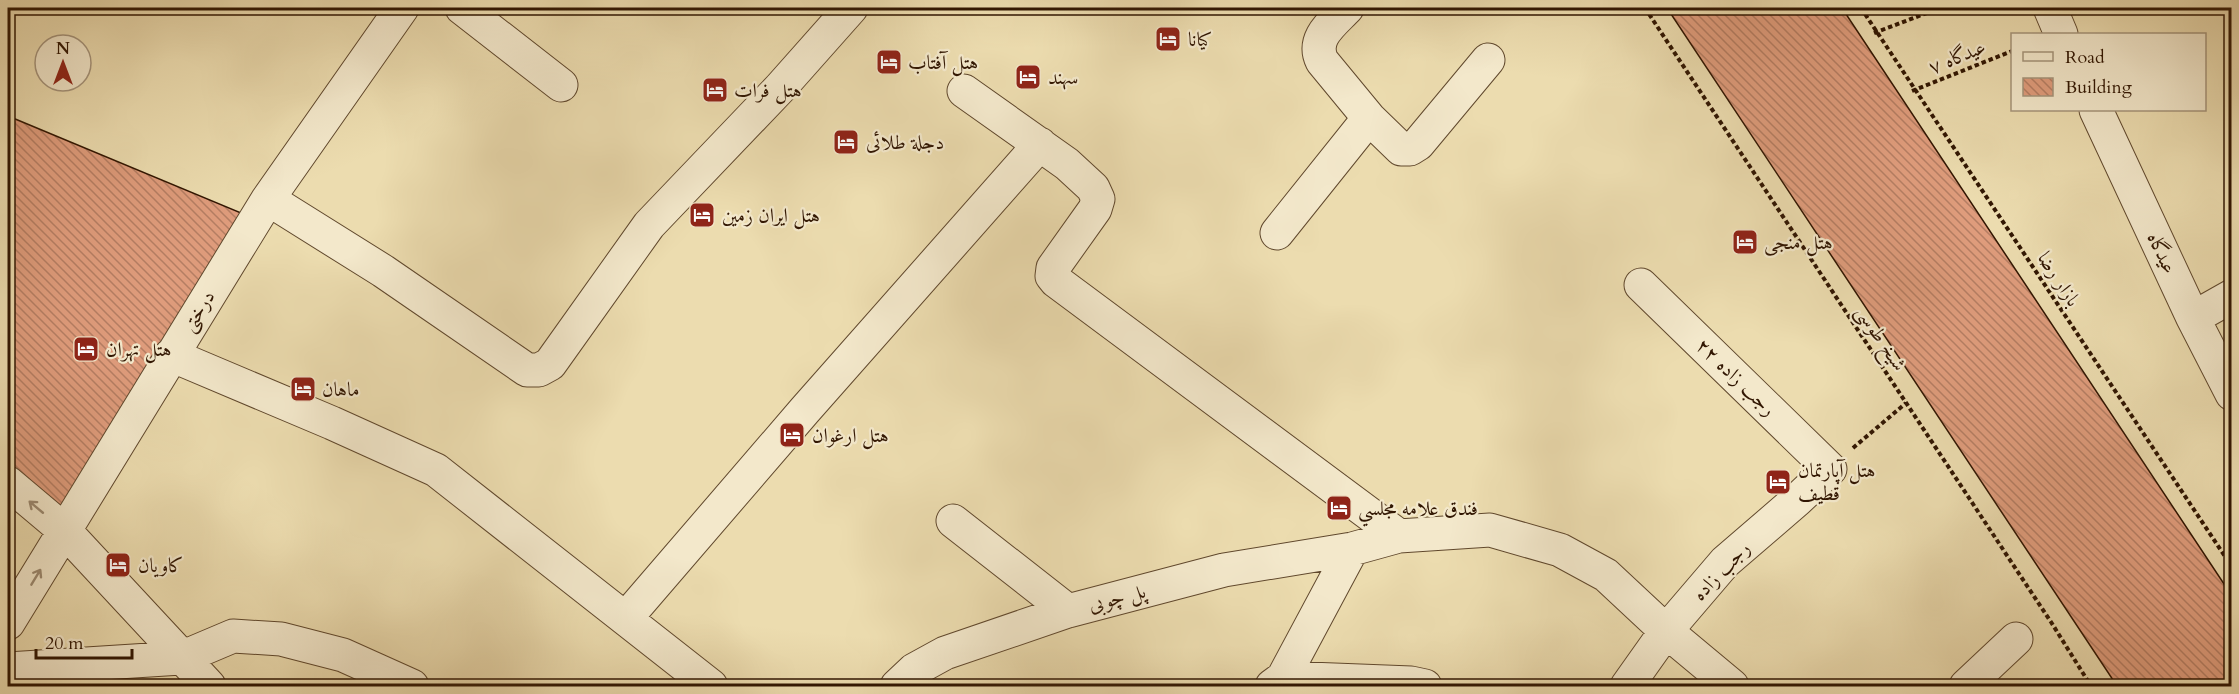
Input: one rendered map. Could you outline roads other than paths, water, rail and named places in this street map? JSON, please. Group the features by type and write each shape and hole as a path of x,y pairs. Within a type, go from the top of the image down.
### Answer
{"street":[{"name":"درختی","path":"8,623 268,199 402,8"},
{"path":"462,8 561,85"},
{"path":"268,199 383,271 527,370 539,370 550,364 649,225 780,88 851,8"},
{"path":"1347,8 1322,36 1317,52 1369,118 1401,149 1410,149 1418,144 1488,60"},
{"path":"2050,8 2061,33"},
{"path":"964,92 1068,164 1093,188 1098,199 1095,209 1053,268 1052,276 1056,282 1399,536"},
{"name":"عیدگاه","path":"2096,111 2193,318 2232,394"},
{"path":"1277,233 1369,118"},
{"path":"626,618 805,410 1040,144"},
{"name":"رجب زاده ۲۲","path":"1641,285 1830,469"},
{"path":"2193,318 2232,296"},
{"path":"171,355 436,470 711,687"},
{"name":"رجب زاده","path":"1627,687 1666,631 1725,562 1830,469"},
{"path":"8,483 64,530 209,687"},
{"path":"953,521 1068,611"},
{"name":"پل چوبی","path":"897,687 914,670 945,653 1068,611 1224,570 1352,549 1399,536 1490,530 1560,550 1606,575 1666,631 1732,687"},
{"path":"1352,549 1277,682 1411,683 1425,687"},
{"path":"8,669 181,658 233,636 281,639 343,655 412,687"},
{"path":"1966,687 2016,639"}],"place":[{"name":"كيانا","path":"1168,39"},
{"name":"هتل آفتاب","path":"889,62"},
{"name":"سهند","path":"1028,77"},
{"name":"هتل فرات","path":"715,90"},
{"name":"دجلة طلائی","path":"846,142"},
{"name":"هتل ایران زمین","path":"702,215"},
{"name":"هتل منجی","path":"1745,242"},
{"name":"هتل تهران","path":"86,349"},
{"name":"ماهان","path":"303,389"},
{"name":"هتل ارغوان","path":"792,435"},
{"name":"هتل آپارتمان قطیف","path":"1778,482"},
{"name":"فندق علامه مجلسي","path":"1339,508"},
{"name":"کاویان","path":"118,565"}]}
